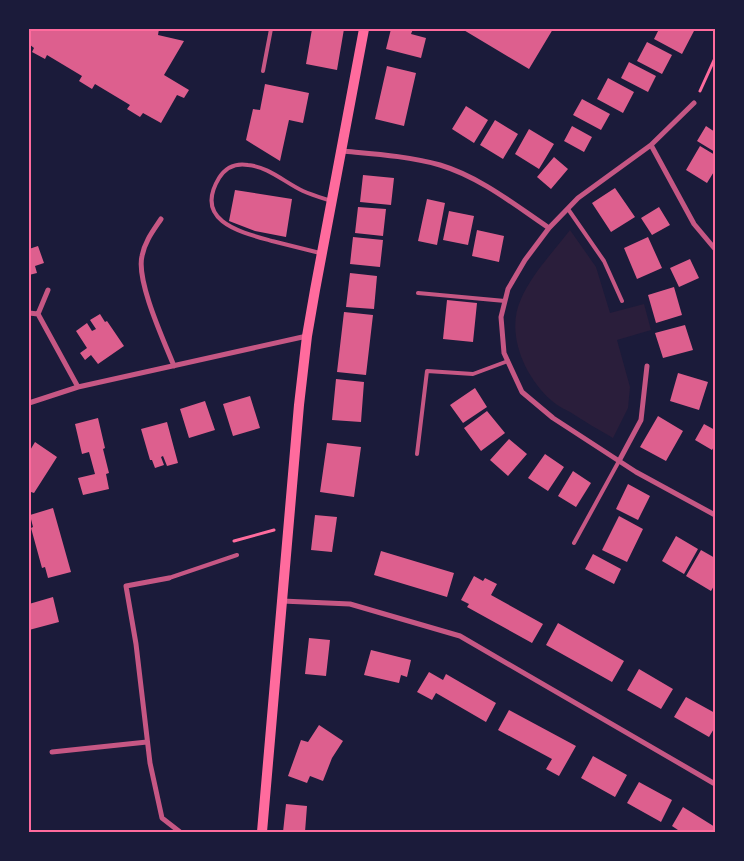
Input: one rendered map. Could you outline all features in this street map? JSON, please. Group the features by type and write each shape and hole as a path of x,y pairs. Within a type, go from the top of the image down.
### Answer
{"main road":[{"path":"262,832 288,526 307,336 364,29"}],"street":[{"path":"694,103 651,145 578,198 549,228 525,260 508,289 501,317 504,353 522,392 553,418 619,462 715,515"},
{"path":"651,145 694,224 715,249"},
{"path":"342,151 409,158 442,166 477,181 509,200 549,228"},
{"path":"161,219 147,240 141,258 142,275 155,318 174,366"},
{"path":"38,314 48,290"},
{"path":"29,312 38,314 78,387"},
{"path":"29,403 78,387 307,336"},
{"path":"619,462 640,420 647,366"},
{"path":"169,578 126,586 136,644 150,764 162,818 180,832"},
{"path":"282,601 350,604 460,636 715,784"},
{"path":"52,752 147,742"}],"lane":[{"path":"263,71 271,29"},
{"path":"322,254 234,230 217,216 212,207 212,192 225,171 233,165 246,164 262,167 302,190 332,201"},
{"path":"568,209 604,261 622,301"},
{"path":"418,293 505,301"},
{"path":"417,454 427,371 473,374 508,361"},
{"path":"574,542 619,462"},
{"path":"169,578 237,555"}],"path":[{"path":"694,103 715,58"},
{"path":"237,555 232,542 288,526"}],"shaded area":[{"path":"570,230 596,267 610,313 644,304 651,330 617,340 630,387 628,408 613,438 551,400 533,379 526,367 520,354 517,340 515,326 521,299 537,272"}],"building":[{"path":"29,29 159,29 158,35 184,41 164,75 189,90 184,98 177,95 161,123 143,113 140,117 127,109 130,105 95,84 92,89 79,81 82,76 47,55 45,59 32,52 34,48 29,44"},
{"path":"312,29 344,29 337,70 306,64"},
{"path":"391,29 413,29 411,34 426,38 421,58 386,49"},
{"path":"462,29 553,29 529,69"},
{"path":"659,29 695,29 682,54 654,39"},
{"path":"647,42 672,55 662,74 637,61"},
{"path":"629,62 656,76 648,92 621,78"},
{"path":"387,66 416,73 404,126 375,119"},
{"path":"608,78 634,92 623,113 597,99"},
{"path":"265,84 309,93 303,123 289,120 280,161 246,140 253,109 260,110"},
{"path":"582,99 610,114 601,130 573,115"},
{"path":"466,106 488,120 474,143 452,129"},
{"path":"495,120 518,134 503,159 480,145"},
{"path":"572,126 592,137 584,152 564,141"},
{"path":"706,126 715,132 715,152 697,141"},
{"path":"529,129 554,144 539,169 515,154"},
{"path":"700,146 715,155 715,170 707,183 686,170"},
{"path":"554,157 568,169 551,189 537,177"},
{"path":"363,175 394,178 391,205 360,202"},
{"path":"615,188 635,217 611,232 592,203"},
{"path":"235,190 292,199 286,237 255,231 229,221"},
{"path":"427,199 445,203 437,245 418,241"},
{"path":"358,207 386,209 383,236 355,233"},
{"path":"659,207 670,225 652,235 641,218"},
{"path":"449,211 474,216 468,245 443,240"},
{"path":"477,230 504,236 499,262 472,256"},
{"path":"353,237 383,240 380,267 350,264"},
{"path":"648,237 662,268 637,279 624,248"},
{"path":"38,246 44,263 35,266 37,273 29,275 29,249"},
{"path":"690,259 699,278 679,287 670,268"},
{"path":"350,273 377,276 374,309 346,307"},
{"path":"674,287 682,315 656,323 648,295"},
{"path":"447,300 477,303 473,342 443,339"},
{"path":"344,312 373,315 366,375 337,372"},
{"path":"100,314 124,346 98,364 91,355 85,360 80,353 87,348 76,331 87,323 92,331 96,329 90,320"},
{"path":"685,325 693,350 663,358 655,333"},
{"path":"678,373 708,382 699,410 670,401"},
{"path":"336,379 364,382 361,422 332,420"},
{"path":"475,388 487,407 463,423 450,405"},
{"path":"250,396 260,428 233,436 223,404"},
{"path":"205,401 215,430 189,438 180,409"},
{"path":"487,411 505,433 481,451 464,428"},
{"path":"658,416 683,431 666,461 640,447"},
{"path":"98,418 109,473 106,474 109,489 83,495 78,478 95,474 89,452 82,454 75,424"},
{"path":"167,422 178,463 167,466 163,456 161,457 164,465 155,468 152,460 150,460 141,429"},
{"path":"704,424 715,430 715,445 712,450 695,440"},
{"path":"509,439 527,454 508,476 490,460"},
{"path":"35,442 57,457 34,493 31,492 29,496 29,452"},
{"path":"327,443 361,447 354,497 320,492"},
{"path":"545,454 564,467 548,491 528,478"},
{"path":"573,471 591,483 576,507 558,496"},
{"path":"628,484 650,496 638,520 616,509"},
{"path":"53,508 71,572 48,578 45,567 42,568 31,528 33,527 30,515"},
{"path":"315,515 337,517 332,552 311,550"},
{"path":"619,516 643,529 627,562 602,550"},
{"path":"676,536 698,549 684,574 662,561"},
{"path":"701,550 715,558 715,584 711,591 686,576"},
{"path":"381,551 454,573 447,597 374,575"},
{"path":"593,554 621,569 614,584 585,569"},
{"path":"474,576 483,581 485,578 497,584 491,595 543,624 532,643 467,607 469,604 461,600"},
{"path":"53,597 59,622 29,630 29,604"},
{"path":"558,623 624,661 612,682 546,645"},
{"path":"309,638 330,640 326,676 305,674"},
{"path":"371,650 411,660 407,677 401,675 399,683 364,675"},
{"path":"639,669 673,689 661,709 627,690"},
{"path":"429,672 443,680 446,674 496,703 486,722 436,693 432,700 417,692"},
{"path":"686,697 715,713 715,727 709,737 674,717"},
{"path":"509,710 576,746 559,776 546,769 552,759 498,730"},
{"path":"319,725 343,741 332,758 323,781 310,776 307,783 288,776 301,740 308,742"},
{"path":"593,756 627,775 615,797 581,778"},
{"path":"639,782 672,800 661,822 627,803"},
{"path":"286,804 307,806 305,832 283,832"},
{"path":"683,807 715,827 714,832 681,832 672,826"}]}
